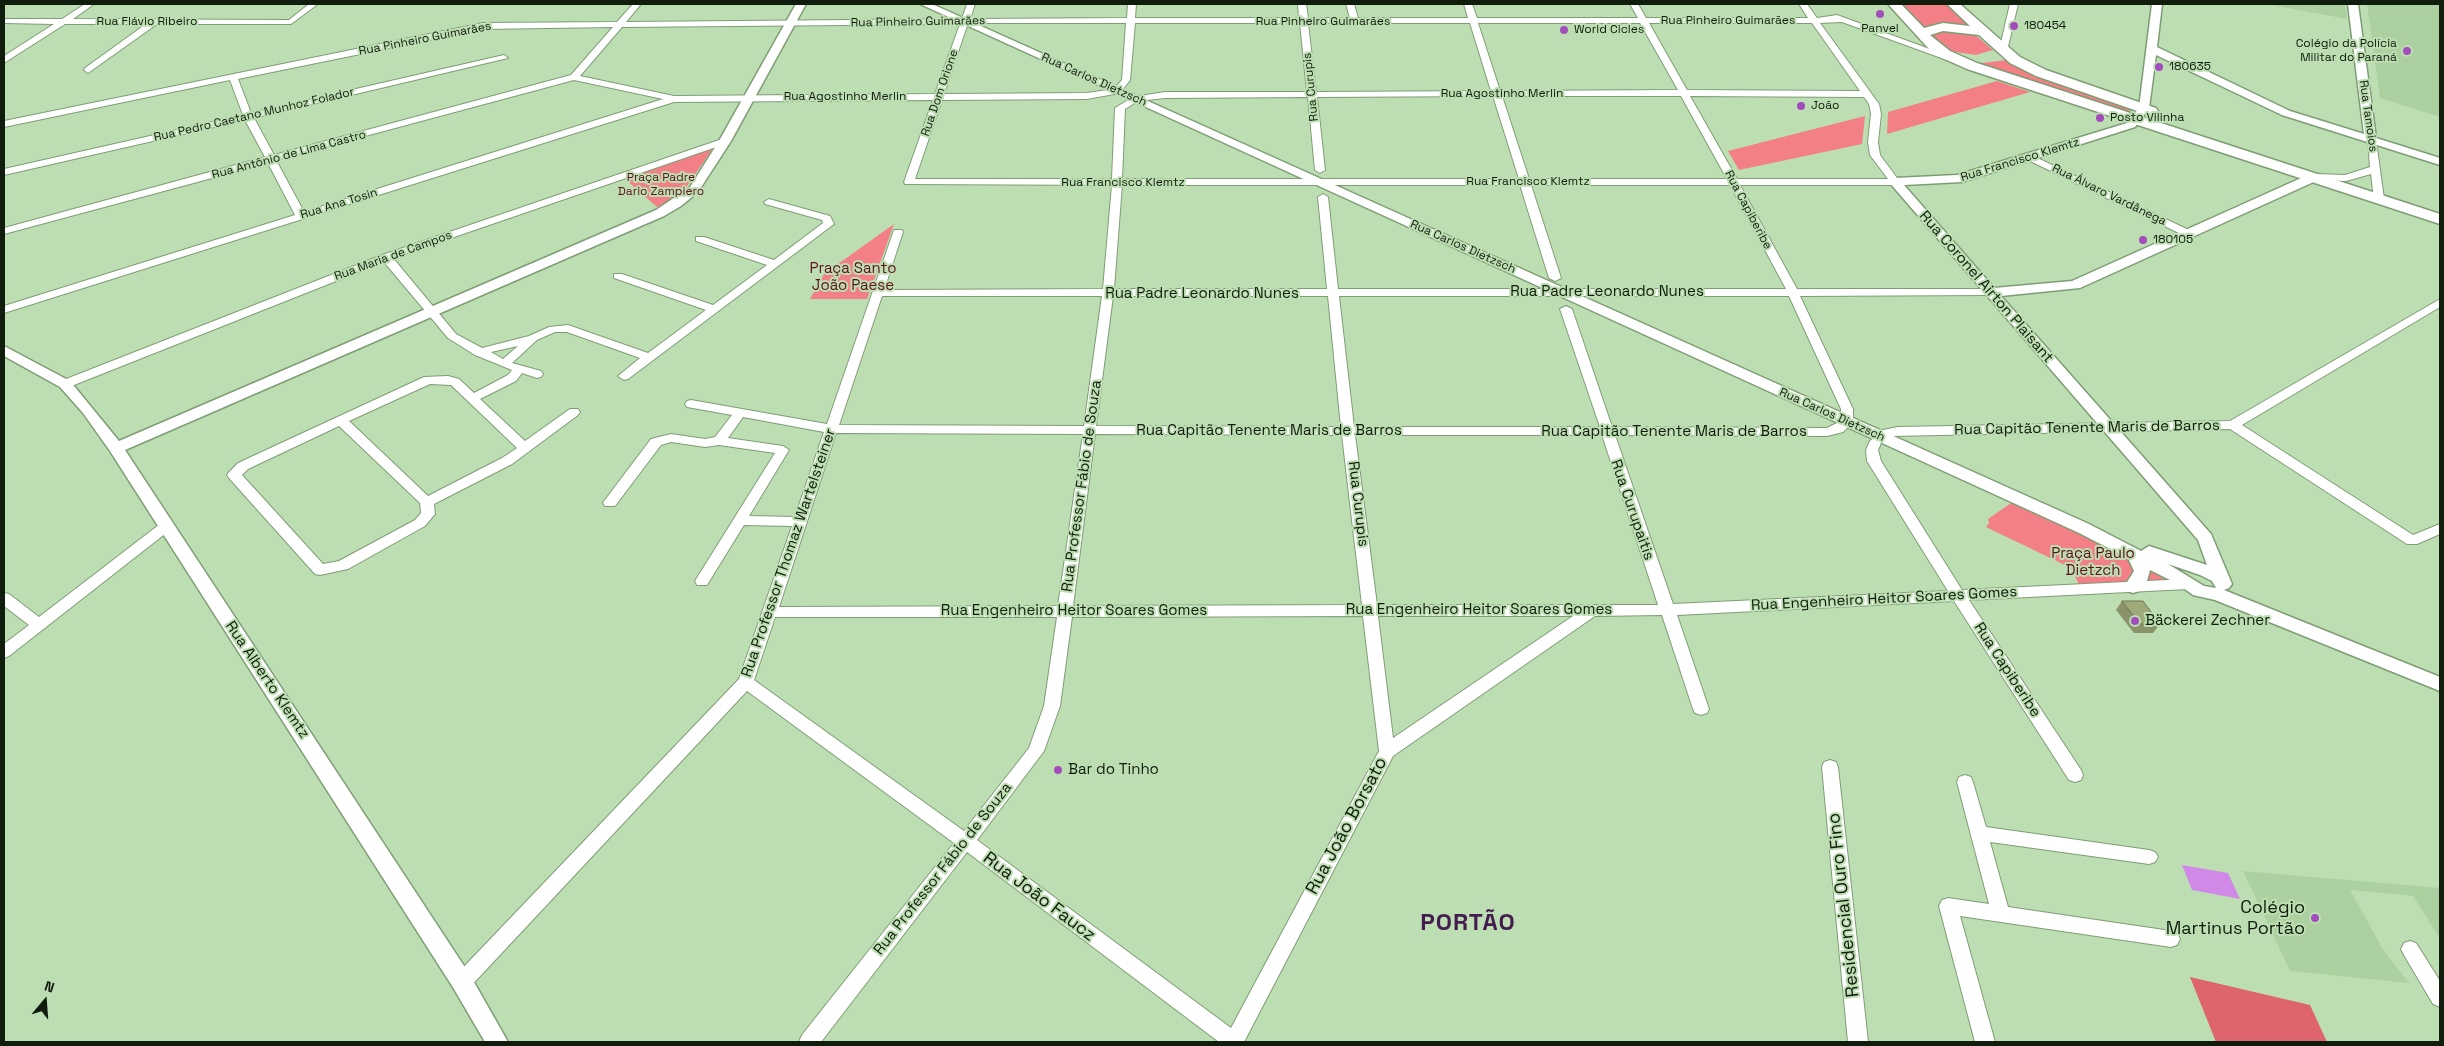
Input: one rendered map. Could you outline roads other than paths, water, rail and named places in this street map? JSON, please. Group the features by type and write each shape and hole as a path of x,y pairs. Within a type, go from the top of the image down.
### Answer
{"main road":[{"path":"1894,4 1934,46 1956,60 1991,74 2140,114"},
{"path":"1953,4 2003,51 2015,60 2041,73 2254,158 2440,219"},
{"path":"1922,33 1943,27 1982,31"},
{"path":"1956,60 1990,58 2003,51"}],"street":[{"path":"4,60 90,4"},
{"name":"Rua Flávio Ribeiro","path":"4,21 291,22 314,4"},
{"path":"574,77 638,4"},
{"path":"116,448 677,204 694,189 726,141 801,4"},
{"name":"Rua Carlos Dietzsch","path":"925,4 1117,91 1320,176 1560,292 2188,577 2206,594 2221,587 2328,638 2440,684"},
{"name":"Rua Dom Orione","path":"910,182 971,4"},
{"path":"1117,91 1126,80 1132,4"},
{"name":"Rua Curupis","path":"1302,4 1320,176"},
{"path":"1350,4 1355,22"},
{"path":"1468,4 1555,278"},
{"name":"Rua Capiberibe","path":"1634,4 1734,182 1792,292 1847,409 1847,422"},
{"path":"1796,4 1956,60"},
{"path":"2003,51 2014,4"},
{"path":"2140,114 2157,4"},
{"name":"Rua Tamoios","path":"2353,4 2379,199"},
{"name":"Rua Coronel Airton Plaisant","path":"1805,6 1868,94 1876,114 1873,142 1875,155 1895,182 2205,538 2221,587"},
{"name":"Rua Pinheiro Guimarães","path":"4,124 483,26 964,21 1474,22 1842,20"},
{"path":"88,70 154,22"},
{"path":"1982,31 1999,32 2007,28"},
{"path":"1870,29 1902,34 1922,33"},
{"path":"2150,48 2286,113 2440,162"},
{"name":"Rua Pedro Caetano Munhoz Folador","path":"4,172 504,58"},
{"path":"233,77 248,116 301,216"},
{"name":"Rua Agostinho Merlin","path":"574,77 674,99 1087,96 1117,91"},
{"name":"Rua Antônio de Lima Castro","path":"4,231 574,77"},
{"name":"Rua Agostinho Merlin","path":"1136,99 1165,94 1868,94"},
{"name":"Rua Ana Tosin","path":"4,310 674,99"},
{"name":"Rua Professor Fábio de Souza","path":"809,1042 1036,751 1052,706 1108,294 1117,183 1120,108 1136,99"},
{"name":"Rua Francisco Klemtz","path":"910,182 1117,183 1320,176 1526,182 1895,182 1958,179 2031,158 2132,125 2140,114"},
{"name":"Rua Maria de Campos","path":"65,384 386,257 726,141"},
{"name":"Rua Álvaro Vardânega","path":"2031,158 2187,233"},
{"name":"Rua Tamoios","path":"2314,177 2346,178 2375,169"},
{"name":"Rua Padre Leonardo Nunes","path":"877,293 1335,294 1991,292 2034,290 2075,284 2095,277 2187,233 2314,177"},
{"name":"Rua Curupis","path":"1323,197 1335,294 1348,431 1387,751"},
{"path":"624,376 829,224 826,218 769,202"},
{"name":"Rua Professor Thomaz Wartelsteiner","path":"462,982 746,682 898,232"},
{"path":"700,239 775,264"},
{"path":"386,257 452,336 504,364 537,374"},
{"path":"618,276 714,309"},
{"name":"Rua Capitão Tenente Maris de Barros","path":"1881,437 1898,431 2233,425 2440,302"},
{"name":"Rua Curupaitis","path":"1566,309 1666,610 1701,709"},
{"path":"480,352 533,338 554,329 568,328 648,357"},
{"path":"504,364 533,338"},
{"name":"Rua Alberto Klemtz","path":"4,350 65,384 88,410 116,448 319,759 462,982 497,1042"},
{"path":"473,398 512,378 520,369"},
{"path":"341,420 427,502 428,514 420,523 344,564 320,570 234,475 243,466 341,420 428,380 455,382 525,448"},
{"name":"Rua Capitão Tenente Maris de Barros","path":"691,404 832,429 1827,432 1838,429 1847,422"},
{"path":"427,502 491,471 574,412"},
{"path":"719,441 740,413"},
{"path":"2233,425 2412,541 2440,530"},
{"name":"Rua Capiberibe","path":"1881,437 1872,450 1874,461 1958,595 2076,775"},
{"path":"610,502 656,442 671,438 705,443 719,441 783,450 702,581"},
{"path":"741,520 800,522"},
{"path":"4,652 166,527"},
{"name":"Rua Carlos Dietzsch","path":"2083,528 2135,555 2188,577"},
{"path":"2188,577 2210,550"},
{"path":"2133,587 2140,578 2142,571 2135,555"},
{"name":"Rua Engenheiro Heitor Soares Gomes","path":"770,612 1666,610 2133,587 2188,577"},
{"path":"4,598 39,625"},
{"name":"Rua João Borsato","path":"1234,1042 1387,751 1592,610"},
{"name":"Rua João Faucz","path":"746,682 965,841 1234,1042"},
{"name":"Residencial Ouro Fino","path":"1830,767 1858,1042"},
{"path":"1965,782 2001,914"},
{"path":"1978,833 2149,857"},
{"path":"1985,1042 1948,906 2171,939"},
{"path":"2410,949 2440,998"}],"place":[{"name":"Panvel","path":"1880,14"},
{"name":"180454","path":"2014,26"},
{"name":"World Cicles","path":"1564,30"},
{"name":"Colégio da Polícia Militar do Paraná","path":"2407,51"},
{"name":"180635","path":"2159,67"},
{"name":"João","path":"1801,106"},
{"name":"Posto Vilinha","path":"2100,118"},
{"name":"180105","path":"2143,240"},
{"name":"Bäckerei Zechner","path":"2135,621"},
{"name":"Bar do Tinho","path":"1058,770"},
{"name":"Colégio Martinus Portão","path":"2315,918"}],"district":[{"name":"PORTÃO","path":"1468,923"}],"park label":[{"name":"Praça Padre Dario Zampiero","path":"661,185"},
{"name":"Praça Santo João Paese","path":"853,278"},
{"name":"Praça Paulo Dietzch","path":"2093,562"}]}
